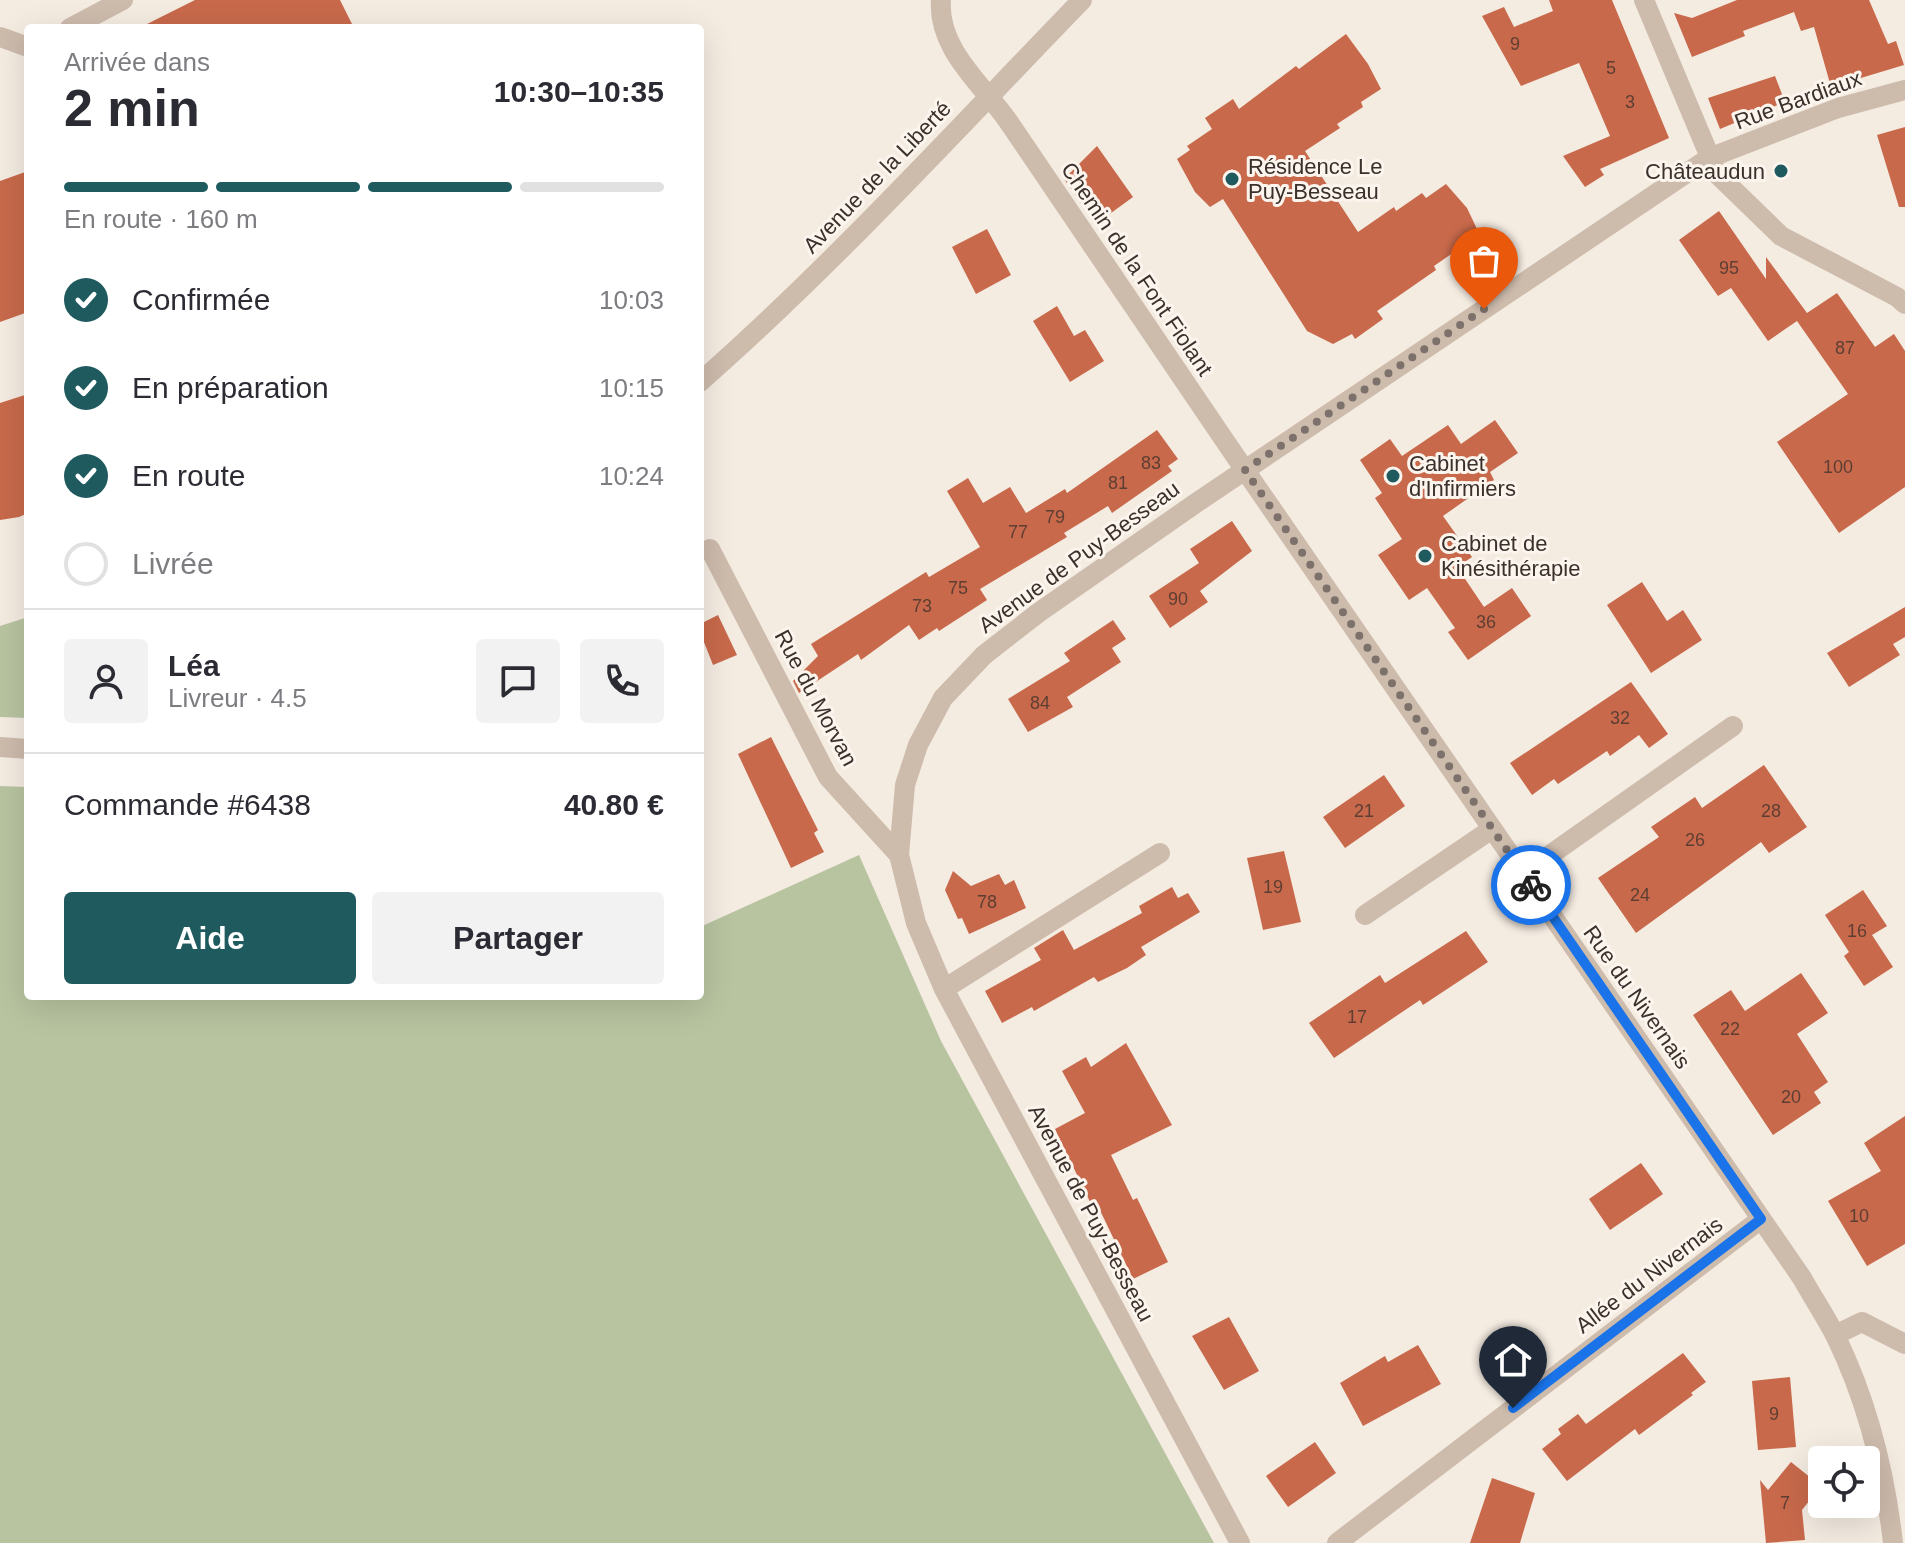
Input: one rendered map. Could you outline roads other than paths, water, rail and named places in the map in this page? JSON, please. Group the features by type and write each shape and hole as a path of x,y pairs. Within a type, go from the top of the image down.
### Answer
{"street":[{"path":"78,24 123,0"},
{"name":"Chemin de la Font Fiolant","path":"941,0 949,42 971,76 990,95 1245,470"},
{"name":"Avenue de la Liberté","path":"704,378 826,264 1082,0"},
{"path":"1651,2 1717,174 1781,236 1905,304"},
{"path":"0,37 24,46"},
{"name":"Rue Bardiaux","path":"1709,158 1838,108 1905,90"},
{"name":"Avenue de Puy-Besseau","path":"1240,1543 944,989 916,923 899,855 905,785 918,745 943,698 984,655 1038,613 1709,158"},
{"name":"Rue du Nivernais","path":"1245,470 1802,1278 1835,1335 1865,1406 1883,1481 1893,1543"},
{"name":"Rue du Morvan","path":"710,549 828,777 899,855"},
{"path":"1523,874 1733,726"},
{"path":"0,747 24,749"},
{"path":"1365,915 1492,829"},
{"path":"944,989 1160,853"},
{"name":"Allée du Nivernais","path":"1337,1543 1761,1219"},
{"path":"1835,1335 1862,1322 1905,1344"}],"place":[{"name":"Châteaudun","path":"1781,171"},
{"name":"Résidence Le Puy-Besseau","path":"1232,179"},
{"name":"Cabinet d'Infirmiers","path":"1393,476"},
{"name":"Cabinet de Kinésithérapie","path":"1425,556"}]}
